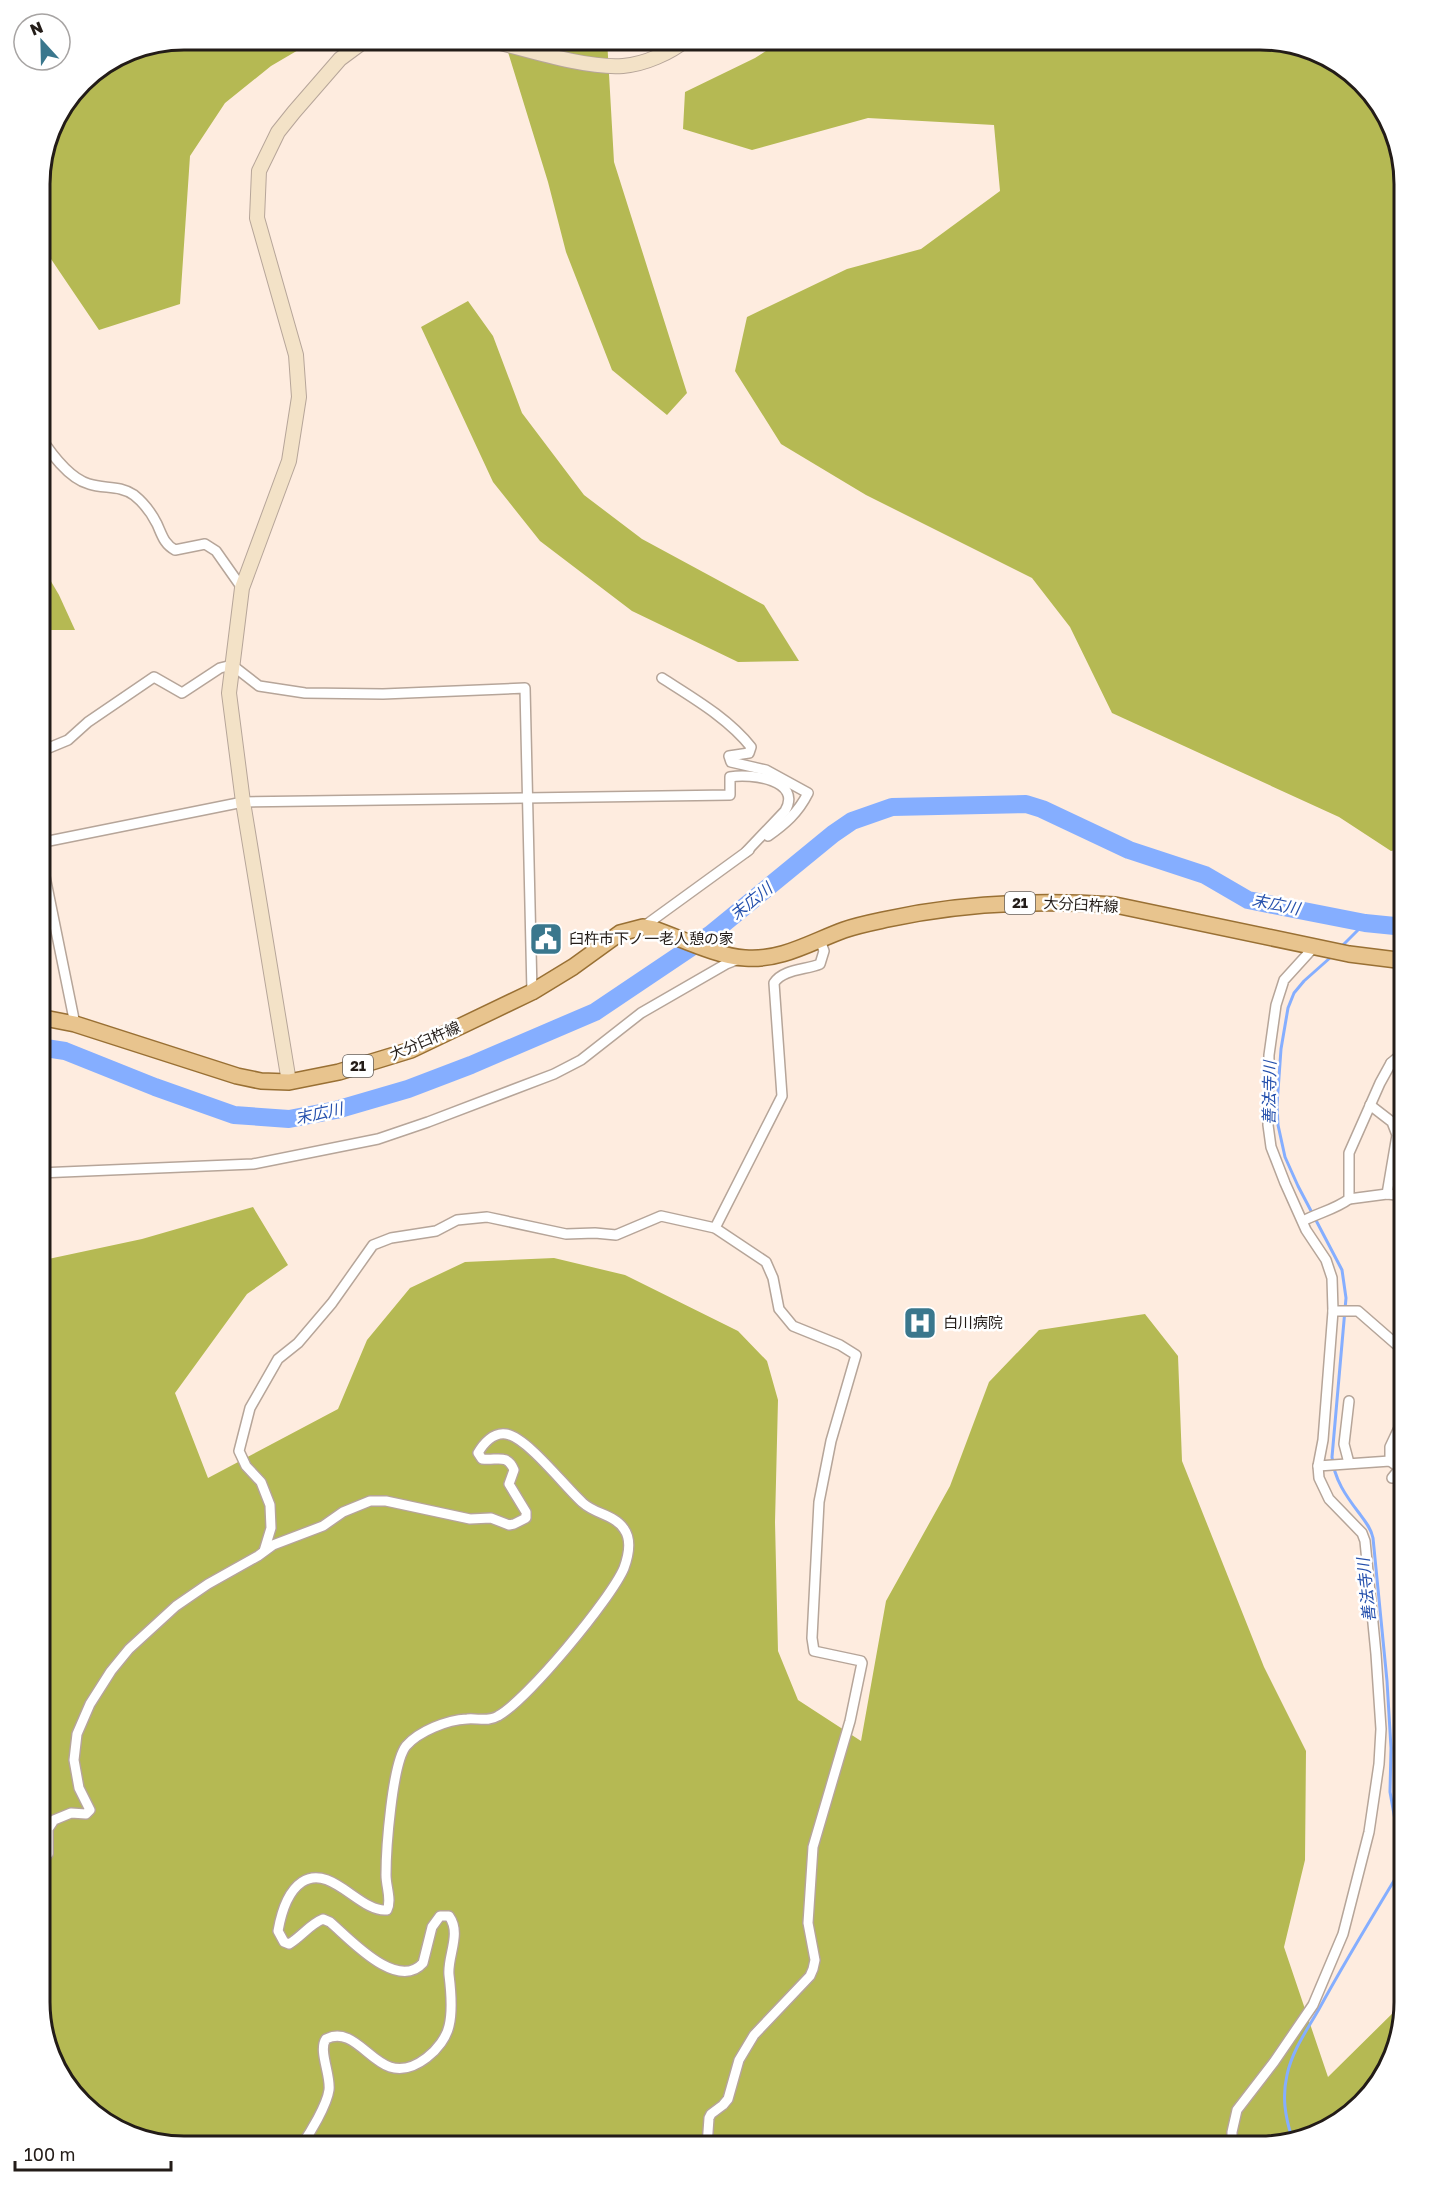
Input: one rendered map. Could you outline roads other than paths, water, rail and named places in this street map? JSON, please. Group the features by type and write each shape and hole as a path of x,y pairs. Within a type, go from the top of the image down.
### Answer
{"main road":[{"name":"大分臼杵線","path":"50,1019 75,1024 237,1076 261,1081 289,1082 339,1072 411,1050 532,992 573,968 620,933 648,928 742,958 776,957 857,927 931,911 1022,903 1078,902 1115,905 1317,948 1394,960"}],"street":[{"path":"289,1082 243,802 229,693 242,588 289,461 298,398 296,355 257,218 259,171 278,132 340,59 352,50"},
{"path":"530,50 574,61 623,66 672,50"},
{"path":"50,450 70,473 88,484 121,488 132,494 146,506 166,546 174,550 205,544 216,551 242,588"},
{"path":"50,747 68,740 88,722 154,677 182,693 220,668 232,665"},
{"path":"232,665 259,686 305,693 373,694 525,688 532,992"},
{"path":"648,928 789,821 800,808 808,793 766,770 731,762 729,756 749,753 751,747 730,725 662,678"},
{"path":"50,843 243,802 730,795 730,777 762,778 776,782 788,795 789,805 746,852"},
{"path":"50,900 75,1024"},
{"path":"715,1228 782,1096 774,983 787,973 820,964 824,951 820,940"},
{"path":"1232,2136 1237,2110 1274,2062 1313,2005 1343,1934 1369,1832 1379,1764 1381,1729 1379,1697 1365,1541 1362,1533 1329,1499 1319,1478 1335,1311 1330,1271 1320,1248 1310,1236 1305,1220 1285,1183 1270,1143 1267,1106 1269,1055 1276,1005 1282,986 1290,972 1317,948"},
{"path":"50,1173 253,1164 378,1139 439,1118 572,1065 641,1013 726,964 742,958"},
{"path":"1349,1199 1349,1153 1370,1105 1394,1061"},
{"path":"1370,1105 1392,1122 1394,1127"},
{"path":"1387,1194 1394,1153"},
{"path":"1305,1220 1341,1205 1349,1199 1394,1195"},
{"path":"264,1551 271,1528 270,1505 261,1482 246,1466 239,1451 250,1408 278,1359 298,1343 332,1303 373,1245 391,1238 436,1231 457,1220 487,1217 566,1234 615,1235 662,1216 715,1228 766,1262 773,1278 779,1309 793,1326 840,1345 856,1355 831,1441 819,1502 812,1638 814,1651 862,1663 850,1721 814,1838 808,1916 815,1960 810,1976 780,2006 748,2045 740,2060 731,2093 723,2105 709,2118 708,2135"},
{"path":"1335,1311 1358,1311 1394,1342"},
{"path":"1346,1463 1344,1444 1349,1401"},
{"path":"50,1826 54,1820 70,1813 86,1814 90,1810 76,1778 74,1749 77,1734 90,1704 111,1671 134,1644 176,1606 273,1545 323,1526 343,1512 370,1501 386,1500 470,1519 491,1518 509,1525 523,1520 526,1518 526,1512 509,1484 514,1470 511,1463 505,1459 482,1459 478,1454 491,1437 502,1433 513,1436 530,1449 584,1504 620,1523 627,1534 629,1546 624,1568 611,1591 540,1677 505,1711 491,1719 460,1720 430,1729 416,1738 402,1753 396,1773 386,1849 386,1880 390,1903 387,1911 376,1909 333,1883 318,1877 304,1880 291,1893 280,1919 278,1931 284,1942 289,1944 323,1919 330,1922 377,1962 403,1971 419,1967 423,1963 432,1927 440,1916 449,1916 455,1934 448,1967 451,1991 449,2026 436,2049 428,2058 406,2068 398,2068 382,2063 345,2037 337,2035 326,2039 322,2048 329,2076 329,2089 326,2101 307,2135"},
{"path":"1390,1461 1390,1447 1394,1438"},
{"path":"1321,1466 1390,1461 1394,1463"}],"waterway":[{"name":"末広川","path":"50,1049 65,1051 234,1115 289,1119 336,1110 408,1089 595,1012 711,934 833,834 852,821 892,807 1026,804 1042,809 1129,850 1205,875 1248,900 1365,923 1394,926"},
{"name":"善法寺川","path":"1340,948 1365,923"},
{"name":"善法寺川","path":"1331,957 1304,981 1294,993 1288,1008 1281,1049 1278,1125 1285,1157 1342,1270 1346,1298 1332,1457 1341,1487 1368,1525 1373,1538 1387,1681 1391,1748 1390,1792 1394,1814"},
{"name":"善法寺川","path":"1290,2132 1286,2114 1285,2083 1292,2058 1337,1976 1394,1881"}],"place":[{"name":"臼杵市下ノ一老人憩の家","path":"546,939"},
{"name":"白川病院","path":"920,1323"}]}
